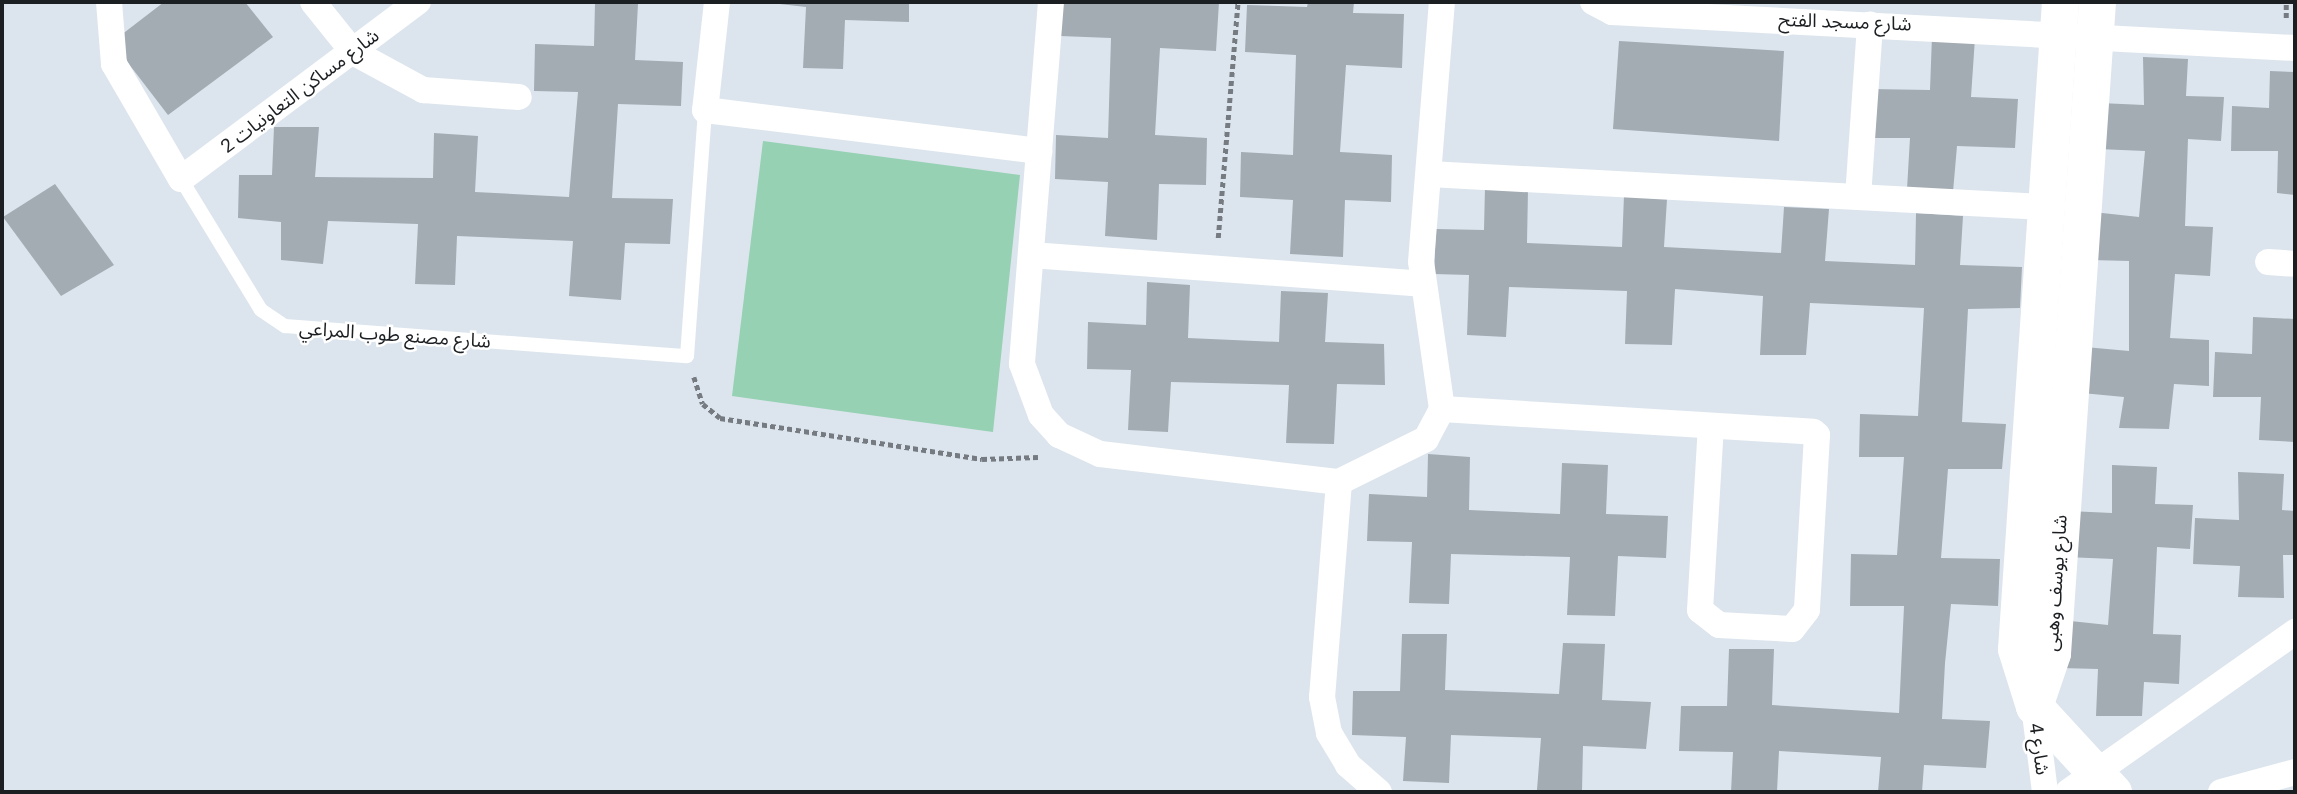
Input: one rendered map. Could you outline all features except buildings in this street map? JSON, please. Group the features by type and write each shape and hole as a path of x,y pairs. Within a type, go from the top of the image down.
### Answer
{"street":[{"path":"109,2 114,64 181,179"},
{"path":"313,2 353,52 436,94 519,97"},
{"name":"شارع مساكن التعاونيات 2","path":"181,179 418,2"},
{"path":"717,2 705,110 1040,151"},
{"path":"1051,2 1022,364 1028,391 1050,425 1082,449 1339,482 1426,439 1442,409 1422,284 1442,2"},
{"name":"شارع مسجد الفتح","path":"1593,2 1612,12 1870,24 2060,16 2096,18 2295,48"},
{"name":"شارع يوسف وهبى","path":"2034,706 2016,639 2044,207 2060,16"},
{"name":"شارع يوسف وهبى","path":"2034,706 2052,653 2096,18"},
{"path":"1858,197 1870,24"},
{"path":"1429,174 2044,207"},
{"path":"1031,255 1422,284"},
{"path":"2268,262 2295,264"},
{"path":"1442,409 1711,427 1816,435 1807,610 1793,629 1719,625 1700,610 1711,427"},
{"path":"1339,482 1322,696 1329,733 1348,765 1379,792"},
{"path":"2034,706 2092,787 2295,632"},
{"name":"شارع 4","path":"2034,706 2045,792"},
{"path":"2221,792 2295,772"}],"lane":[{"path":"687,356 705,110"},
{"name":"شارع مصنع طوب المراعي","path":"181,179 261,310 285,326 687,356"}],"path":[{"path":"1216,269 1238,2"},
{"path":"687,356 703,404 720,418 982,459 1082,449"}],"green space":[{"path":"763,141 1020,175 993,432 732,396"}]}
